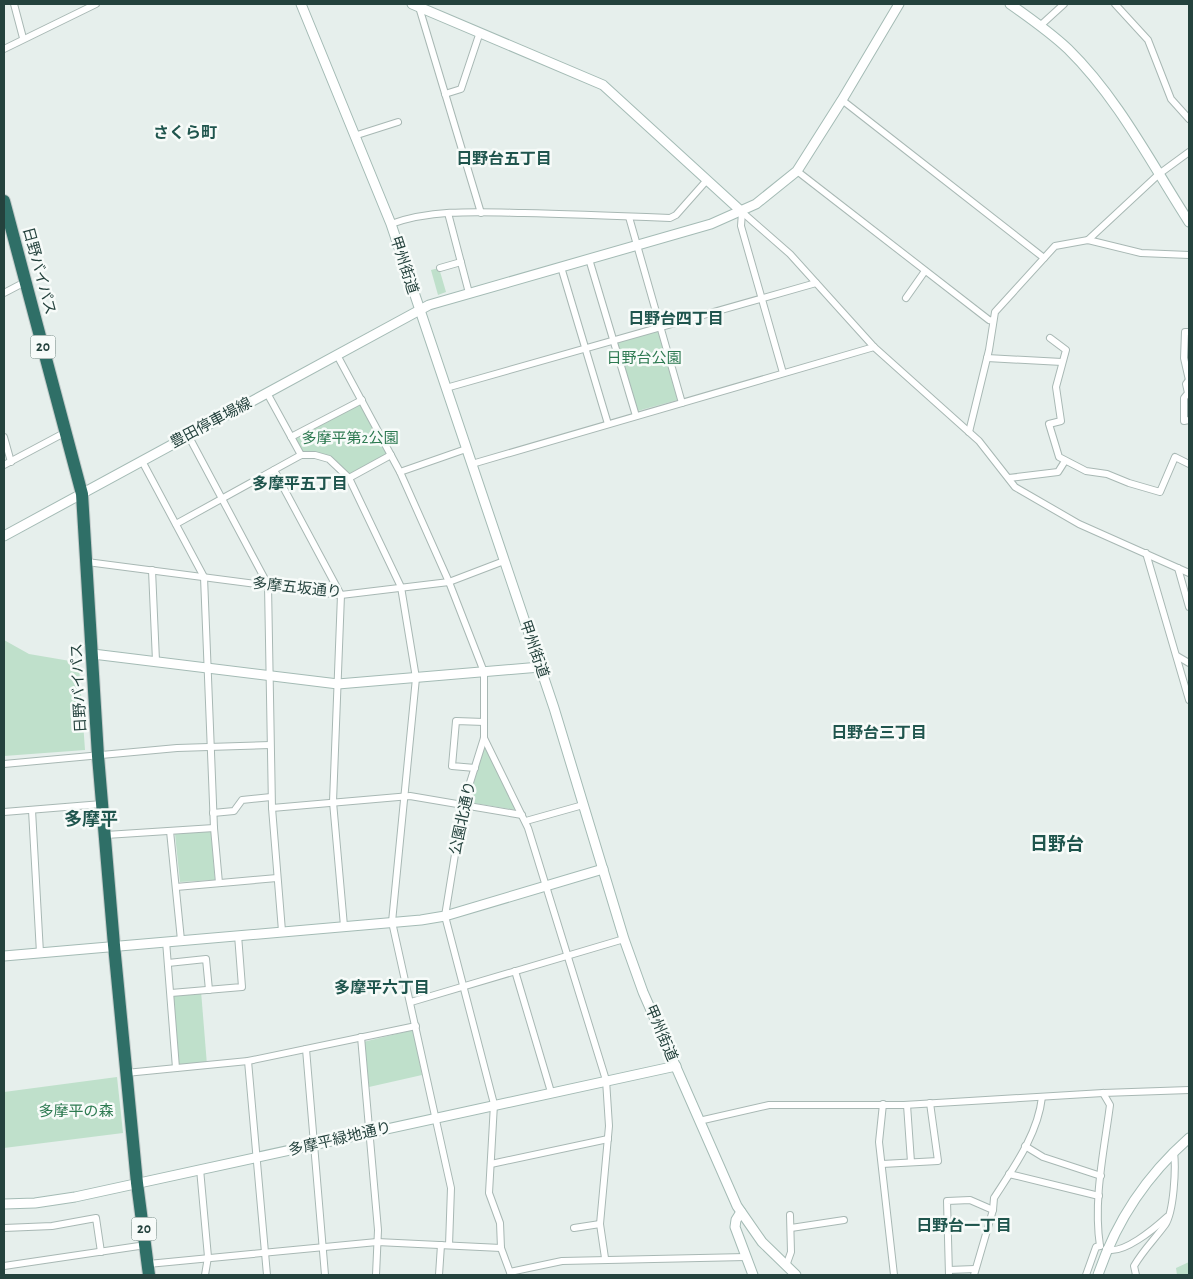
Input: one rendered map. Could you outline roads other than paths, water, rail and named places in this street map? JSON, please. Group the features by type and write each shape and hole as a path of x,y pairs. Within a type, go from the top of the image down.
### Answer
{"highway":[{"name":"日野バイパス","path":"4,201 82,494 98,756 114,945 137,1183 148,1269"},
{"name":"日野バイパス","path":"137,1183 140,1275"}],"street":[{"path":"14,4 23,38"},
{"path":"76,4 79,11"},
{"path":"4,49 23,38 96,4"},
{"name":"甲州街道","path":"301,4 390,224 540,667 624,939 643,992 740,1212 762,1242 796,1275"},
{"name":"豊田停車場線","path":"4,536 435,303 711,224 742,212 756,204 797,171 899,4"},
{"path":"1010,4 1040,25 1068,49 1104,90 1189,222"},
{"path":"1040,25 1064,4"},
{"path":"1115,4 1148,40 1171,99 1189,120"},
{"path":"416,6 603,85 790,254 874,348 969,432 1016,487 1079,524 1189,573"},
{"path":"416,6 481,212"},
{"path":"445,94 460,90 480,32"},
{"path":"842,100 1044,258"},
{"path":"354,136 398,122"},
{"path":"1088,240 1159,174 1189,152"},
{"path":"797,171 926,272 989,320 993,321"},
{"path":"390,224 416,216 481,212 592,214 670,218 676,216 707,180"},
{"path":"742,212 742,226 783,373"},
{"path":"448,213 469,293"},
{"path":"629,217 682,403"},
{"path":"969,432 987,358 996,309 1055,246 1088,240 1141,253 1189,255"},
{"path":"589,259 636,416"},
{"path":"440,268 461,262"},
{"path":"561,267 608,424"},
{"path":"906,298 926,272"},
{"path":"4,293 25,282"},
{"path":"446,388 816,282"},
{"path":"1189,332 1185,332 1184,358 1189,380 1186,384 1188,393 1184,398 1184,420 1189,420"},
{"path":"1050,338 1066,350 1056,387 1061,421 1049,424 1059,457 1086,471 1107,474 1160,492 1175,457 1189,464"},
{"path":"472,464 874,348"},
{"name":"公園北通り","path":"337,355 400,472 449,582 484,672 484,738 462,805 445,916 494,1104 489,1194 500,1223 501,1248 510,1274"},
{"path":"987,358 1062,362"},
{"path":"267,393 301,456"},
{"path":"291,437 362,400"},
{"path":"4,465 66,432"},
{"path":"188,435 268,585 271,797 282,931"},
{"path":"4,437 11,462"},
{"path":"400,472 466,449"},
{"path":"176,524 301,456 315,455 329,459 349,478 401,587 416,678 392,922 451,1188 449,1245"},
{"path":"349,478 391,455"},
{"path":"142,461 204,577 214,828 219,883"},
{"path":"1009,478 1058,472 1065,461"},
{"path":"274,470 341,595 334,802 344,926"},
{"path":"1146,553 1177,656 1186,679 1189,700"},
{"name":"多摩五坂通り","path":"87,562 341,595 449,582 504,561"},
{"path":"1178,568 1189,607"},
{"path":"152,570 156,661"},
{"path":"93,654 338,684 540,667"},
{"path":"1177,656 1189,663"},
{"path":"475,768 452,766 456,721 484,722"},
{"path":"484,738 524,818 547,886 606,1080 608,1139 600,1224 605,1258"},
{"path":"4,764 211,746 270,745"},
{"path":"272,808 405,796 462,805 524,818 583,805"},
{"path":"214,813 234,811 242,800 271,797"},
{"path":"4,812 103,804"},
{"path":"32,810 40,953"},
{"path":"106,835 214,828"},
{"path":"170,831 181,940"},
{"path":"4,956 445,916 603,870"},
{"path":"176,887 277,878"},
{"path":"170,993 242,987 238,935"},
{"path":"411,1002 624,939"},
{"path":"166,940 176,1068"},
{"path":"168,963 206,959 209,990"},
{"path":"514,971 551,1092"},
{"path":"126,1073 248,1061 416,1026"},
{"path":"361,1037 378,1230 376,1275"},
{"path":"306,1049 325,1275"},
{"path":"248,1061 267,1275"},
{"name":"多摩平緑地通り","path":"4,1204 49,1202 676,1066"},
{"path":"699,1121 768,1105 907,1105 1103,1093 1189,1090"},
{"path":"1098,1275 1103,1248 1098,1217 1099,1196 1110,1104 1103,1093"},
{"path":"993,1210 970,1200 947,1201 949,1273 975,1272 993,1210 994,1198 1025,1146 1040,1114 1042,1097"},
{"path":"882,1164 938,1161 930,1103"},
{"path":"883,1104 879,1142 894,1275"},
{"path":"907,1105 911,1162"},
{"path":"1103,1248 1138,1193 1189,1138"},
{"path":"491,1164 608,1139"},
{"path":"1025,1146 1043,1156 1102,1176"},
{"path":"1136,1275 1134,1266 1145,1247 1165,1225 1169,1215 1175,1165 1174,1152"},
{"path":"200,1169 208,1257 205,1275"},
{"path":"1009,1174 1099,1196"},
{"path":"740,1212 735,1227 753,1275"},
{"path":"786,1266 791,1252 790,1215"},
{"path":"1086,1275 1096,1248 1103,1248 1112,1252 1118,1251 1147,1234 1169,1215"},
{"path":"4,1228 52,1226 96,1218 101,1252"},
{"path":"791,1228 844,1220"},
{"path":"574,1228 600,1224"},
{"path":"148,1269 208,1257 377,1242 501,1248"},
{"path":"439,1275 441,1245"},
{"path":"4,1266 139,1246"},
{"path":"510,1274 562,1261 605,1258 746,1257"}],"district":[{"name":"さくら町","path":"185,133"},
{"name":"日野台五丁目","path":"504,159"},
{"name":"日野台四丁目","path":"676,319"},
{"name":"多摩平五丁目","path":"300,484"},
{"name":"日野台三丁目","path":"879,733"},
{"name":"多摩平","path":"91,820"},
{"name":"日野台","path":"1057,845"},
{"name":"多摩平六丁目","path":"382,988"},
{"name":"日野台一丁目","path":"964,1226"}],"park label":[{"name":"日野台公園","path":"644,358"},
{"name":"多摩平第2公園","path":"350,438"},
{"name":"多摩平の森","path":"76,1111"}]}
